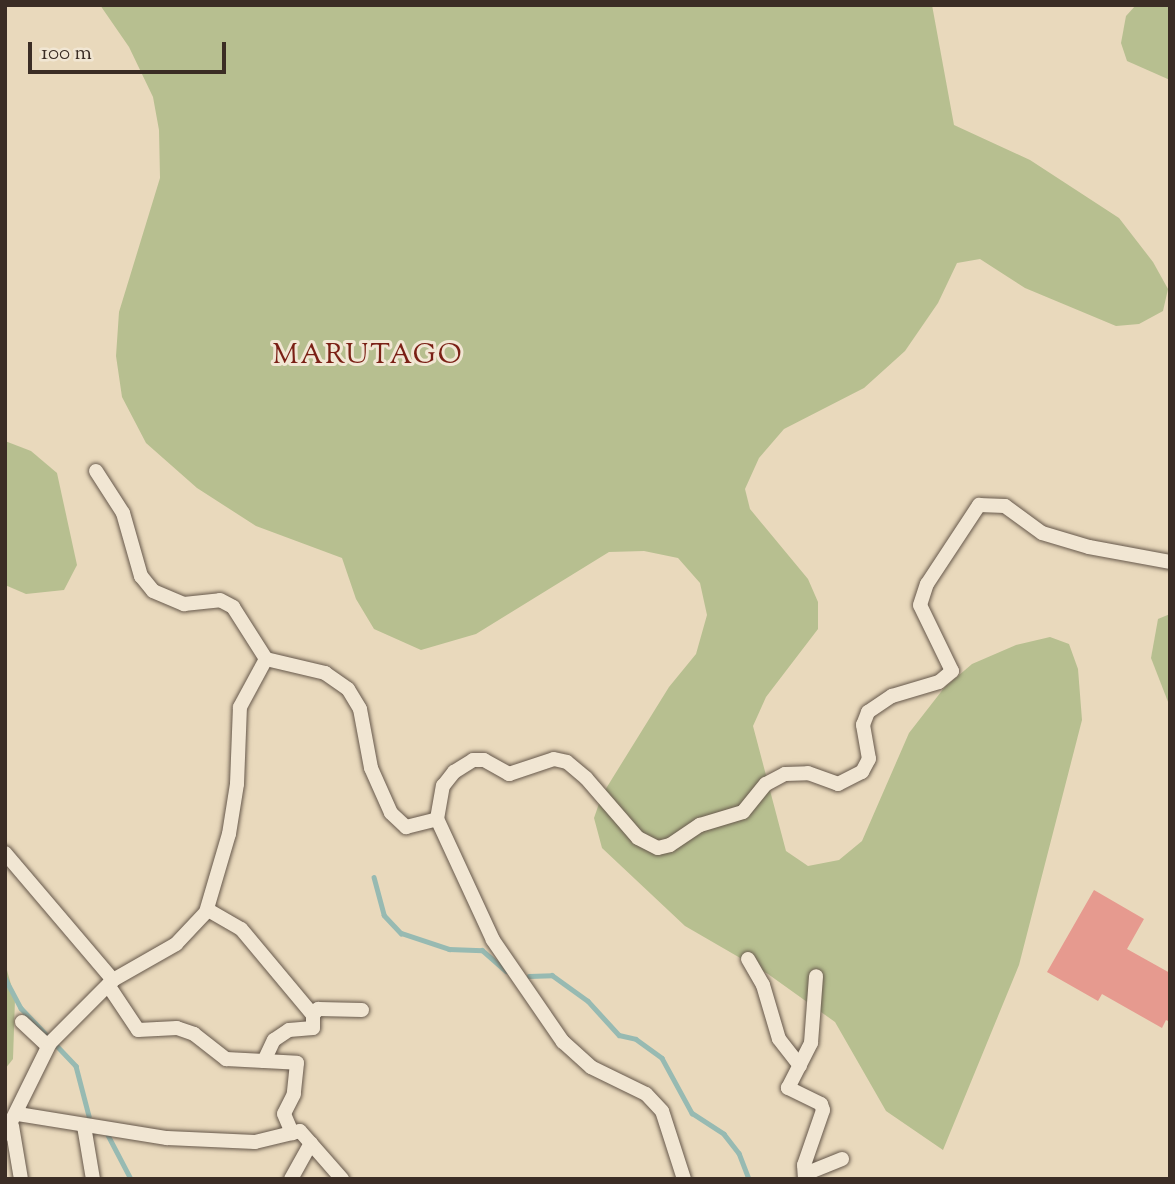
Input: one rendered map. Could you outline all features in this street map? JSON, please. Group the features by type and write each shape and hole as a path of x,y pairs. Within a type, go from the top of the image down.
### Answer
{"street":[{"path":"96,471 123,513 141,576 153,590 184,604 220,600 233,607 266,659 325,673 348,688 360,709 371,768 391,813 406,827 438,819"},
{"path":"684,1179 662,1111 646,1094 591,1067 538,1010 494,940 438,819 443,786 454,772 472,760 484,760 509,774 554,760 567,762 586,778 638,838 658,848 670,845 700,825 743,812 766,784 785,774 808,773 838,784 850,782 869,759 863,725 868,712 892,696 939,682 952,671 920,605 927,584 979,505 986,502 1004,506 1042,533 1134,558 1170,562"},
{"path":"21,1179 12,1125 51,1042 111,982 176,944 207,909 237,784 240,707 266,659"},
{"path":"5,853 111,982 138,1030 177,1028 194,1034 226,1059 297,1063 294,1094 284,1114 292,1133"},
{"path":"207,909 242,929 313,1015 313,1028 289,1030 274,1040 264,1061"},
{"path":"748,959 763,985 779,1039 800,1066"},
{"path":"805,1177 823,1110 821,1104 788,1088 800,1066 815,1023 816,976"},
{"path":"313,1015 318,1009 362,1010"},
{"path":"22,1022 51,1042"},
{"path":"12,1125 84,1126 167,1138 256,1142 300,1131 342,1179"},
{"path":"84,1126 93,1179"},
{"path":"291,1179 311,1143"},
{"path":"805,1177 842,1159"}],"green space":[{"path":"100,5 932,5 954,125 1030,160 1119,218 1153,262 1168,289 1163,311 1139,324 1116,326 1025,288 980,259 957,263 938,303 905,351 864,388 784,429 759,458 745,489 750,509 808,579 818,602 818,629 766,697 753,726 786,851 808,866 839,860 862,841 909,733 944,688 972,664 1016,645 1050,637 1069,644 1078,669 1082,720 1019,965 943,1150 886,1111 835,1022 768,974 685,926 602,848 594,818 602,795 669,687 696,654 707,615 700,583 678,558 644,551 609,552 476,634 421,650 374,629 356,599 342,558 256,526 197,488 146,443 122,397 116,356 119,312 160,178 159,130 153,97 129,47"},
{"path":"1136,5 1170,5 1170,80 1127,61 1121,43 1126,16"},
{"path":"5,441 31,451 57,473 77,565 64,590 26,594 5,585"},
{"path":"1170,614 1170,707 1151,658 1158,619"},
{"path":"5,963 15,999 13,1059 5,1069"}],"building":[{"path":"1094,890 1144,919 1127,949 1170,973 1170,1022 1166,1020 1162,1028 1102,994 1098,1001 1047,972"}],"waterway":[{"path":"374,877 384,915 401,933 449,949 482,950 506,971"},
{"path":"529,976 552,975 588,1001 619,1035 636,1039 662,1058 692,1113 724,1134 739,1153 749,1179"},
{"path":"5,978 21,1008 76,1066 89,1116"},
{"path":"108,1135 131,1179"}],"district":[{"name":"MARUTAGO","path":"368,356"}]}
